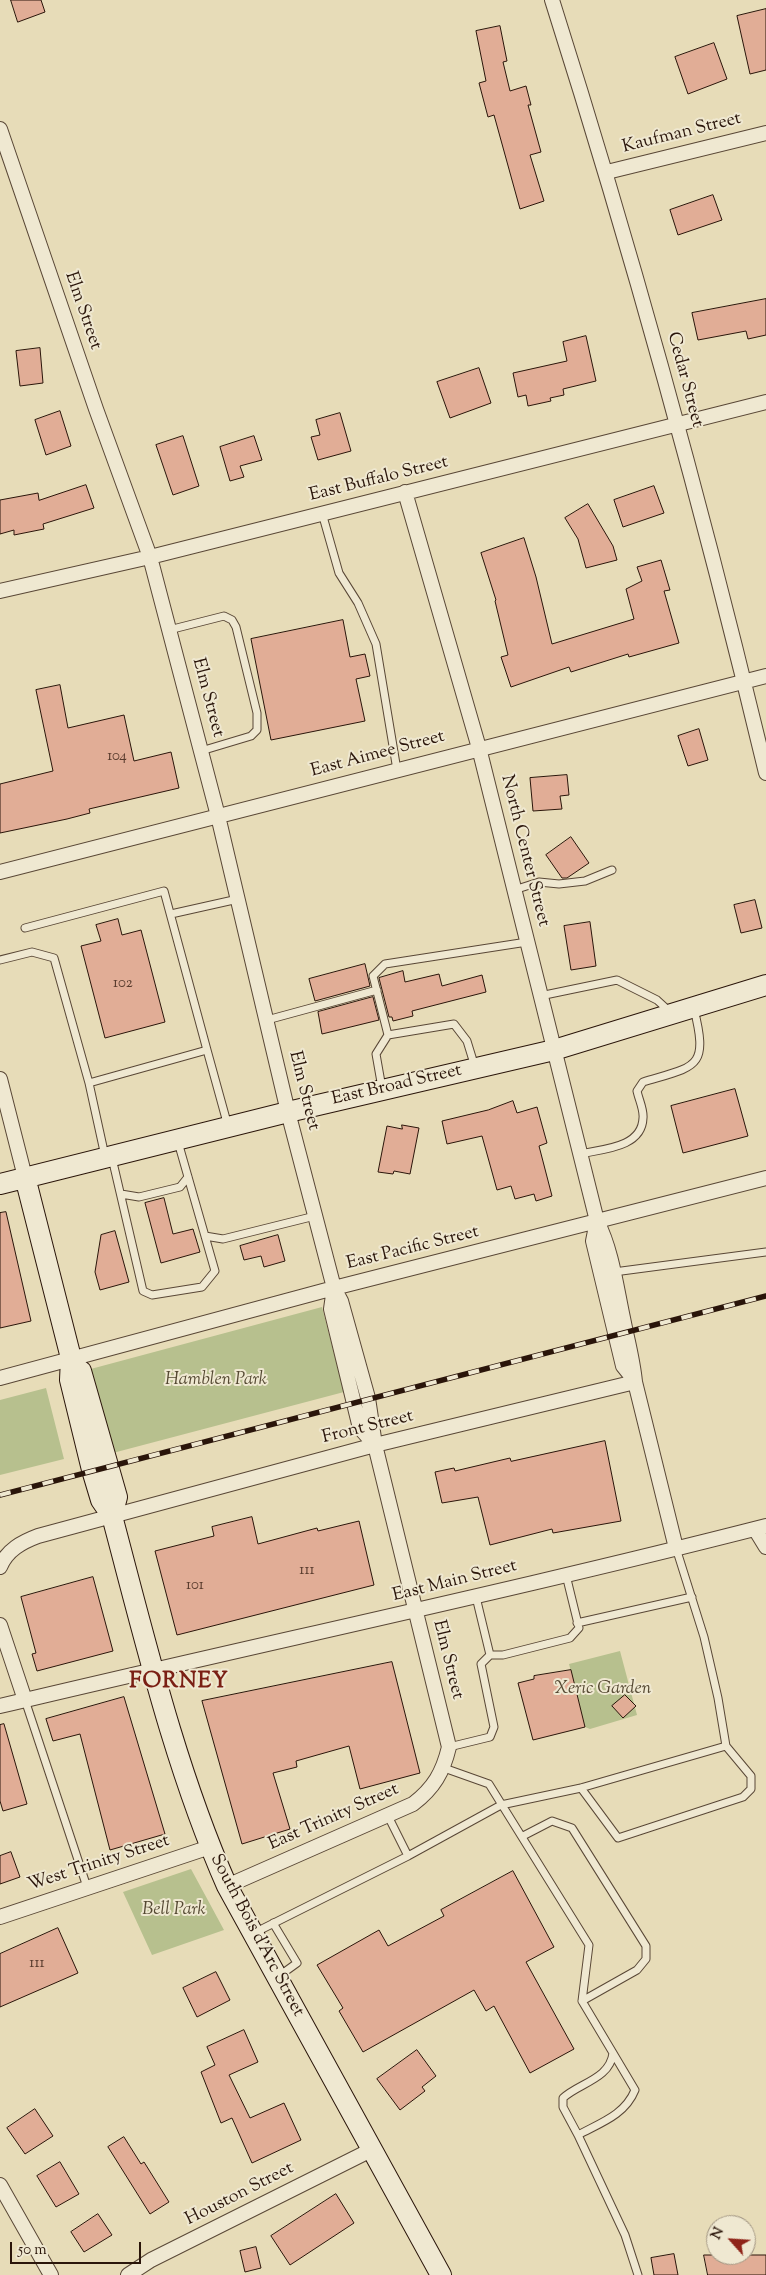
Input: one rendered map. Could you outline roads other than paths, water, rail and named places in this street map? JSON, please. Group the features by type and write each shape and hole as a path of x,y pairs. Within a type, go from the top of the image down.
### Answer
{"main road":[{"name":"East Broad Street","path":"0,1184 228,1126 554,1050 766,984"},
{"name":"South Bois d'Arc Street","path":"24,1177 71,1358 83,1374 100,1468 117,1497 112,1516 152,1669 210,1847 227,1886 441,2275"}],"street":[{"name":"Cedar Street","path":"552,0 606,172 677,426 744,681 766,773"},
{"name":"Elm Street","path":"0,129 96,409 150,557 170,630 218,816 288,1112 334,1288 341,1301 363,1381 415,1612 449,1747 444,1768"},
{"name":"Kaufman Street","path":"606,172 766,133"},
{"name":"East Buffalo Street","path":"0,591 150,557 405,492 677,426 766,402"},
{"name":"North Center Street","path":"405,492 479,748 597,1221 604,1236 614,1272 621,1333"},
{"name":"East Aimee Street","path":"0,872 766,676"},
{"path":"0,1079 24,1177"},
{"name":"East Pacific Street","path":"0,1378 334,1288 766,1178"},
{"name":"North Center Street","path":"597,1221 593,1241 621,1333"},
{"path":"621,1333 676,1548"},
{"name":"Front Street","path":"0,1567 9,1552 23,1542 112,1516 376,1445 635,1382"},
{"path":"761,1527 766,1547"},
{"name":"East Main Street","path":"0,1706 152,1669 415,1612 761,1527"},
{"path":"0,1625 25,1700"},
{"name":"East Trinity Street","path":"227,1886 388,1816 425,1795 437,1781 444,1768"},
{"name":"West Trinity Street","path":"0,1917 210,1847"},
{"name":"Houston Street","path":"128,2275 152,2260 371,2150"},
{"path":"0,2185 51,2275"}],"lane":[{"path":"322,513 339,573 358,603 376,644 396,770"},
{"path":"170,630 224,616 232,620 236,627 257,712 257,730 252,736 201,751"},
{"path":"514,890 539,882 559,884 584,881 612,870"},
{"path":"25,928 164,891 228,1126"},
{"path":"171,914 238,899"},
{"path":"382,1090 376,1054 388,1035 374,976 385,964 527,942"},
{"path":"0,960 32,952 54,958 108,1156 121,1194 143,1291 152,1295 202,1287 215,1271 177,1139"},
{"path":"540,996 616,980 657,1000 671,1014"},
{"path":"267,1020 377,990"},
{"path":"580,1154 630,1143 639,1131 643,1119 638,1091 644,1082 687,1069 695,1062 700,1055 699,1028 694,1007"},
{"path":"388,1035 454,1024 467,1041 476,1068"},
{"path":"89,1083 207,1050"},
{"path":"121,1194 139,1197 180,1187 188,1177"},
{"path":"205,1236 223,1239 315,1216"},
{"path":"614,1272 766,1252"},
{"path":"581,1788 618,1838 743,1796 751,1789 751,1776 726,1746 718,1698 704,1637 676,1548"},
{"path":"490,1654 503,1655 570,1638 578,1628 566,1575"},
{"path":"476,1597 490,1654"},
{"path":"577,1623 692,1597"},
{"path":"449,1747 490,1737 494,1727 481,1664 490,1654"},
{"path":"25,1700 87,1887"},
{"path":"253,1934 408,1856 501,1805 581,1788 726,1746"},
{"path":"444,1768 489,1784 589,1945 582,2001 635,2090 630,2101 622,2111 578,2135"},
{"path":"388,1816 408,1856"},
{"path":"523,1836 552,1821 572,1828 646,1946 646,1960 637,1970 582,2001"},
{"path":"273,1924 297,1963 277,1978"},
{"path":"613,2053 612,2063 607,2071 563,2098 563,2107 625,2235 638,2275"}],"railway":[{"path":"0,1495 766,1296"}],"district":[{"name":"FORNEY","path":"179,1683"}],"park label":[{"name":"Hamblen Park","path":"216,1381"},
{"name":"Xeric Garden","path":"603,1690"},
{"name":"Bell Park","path":"174,1911"}]}
